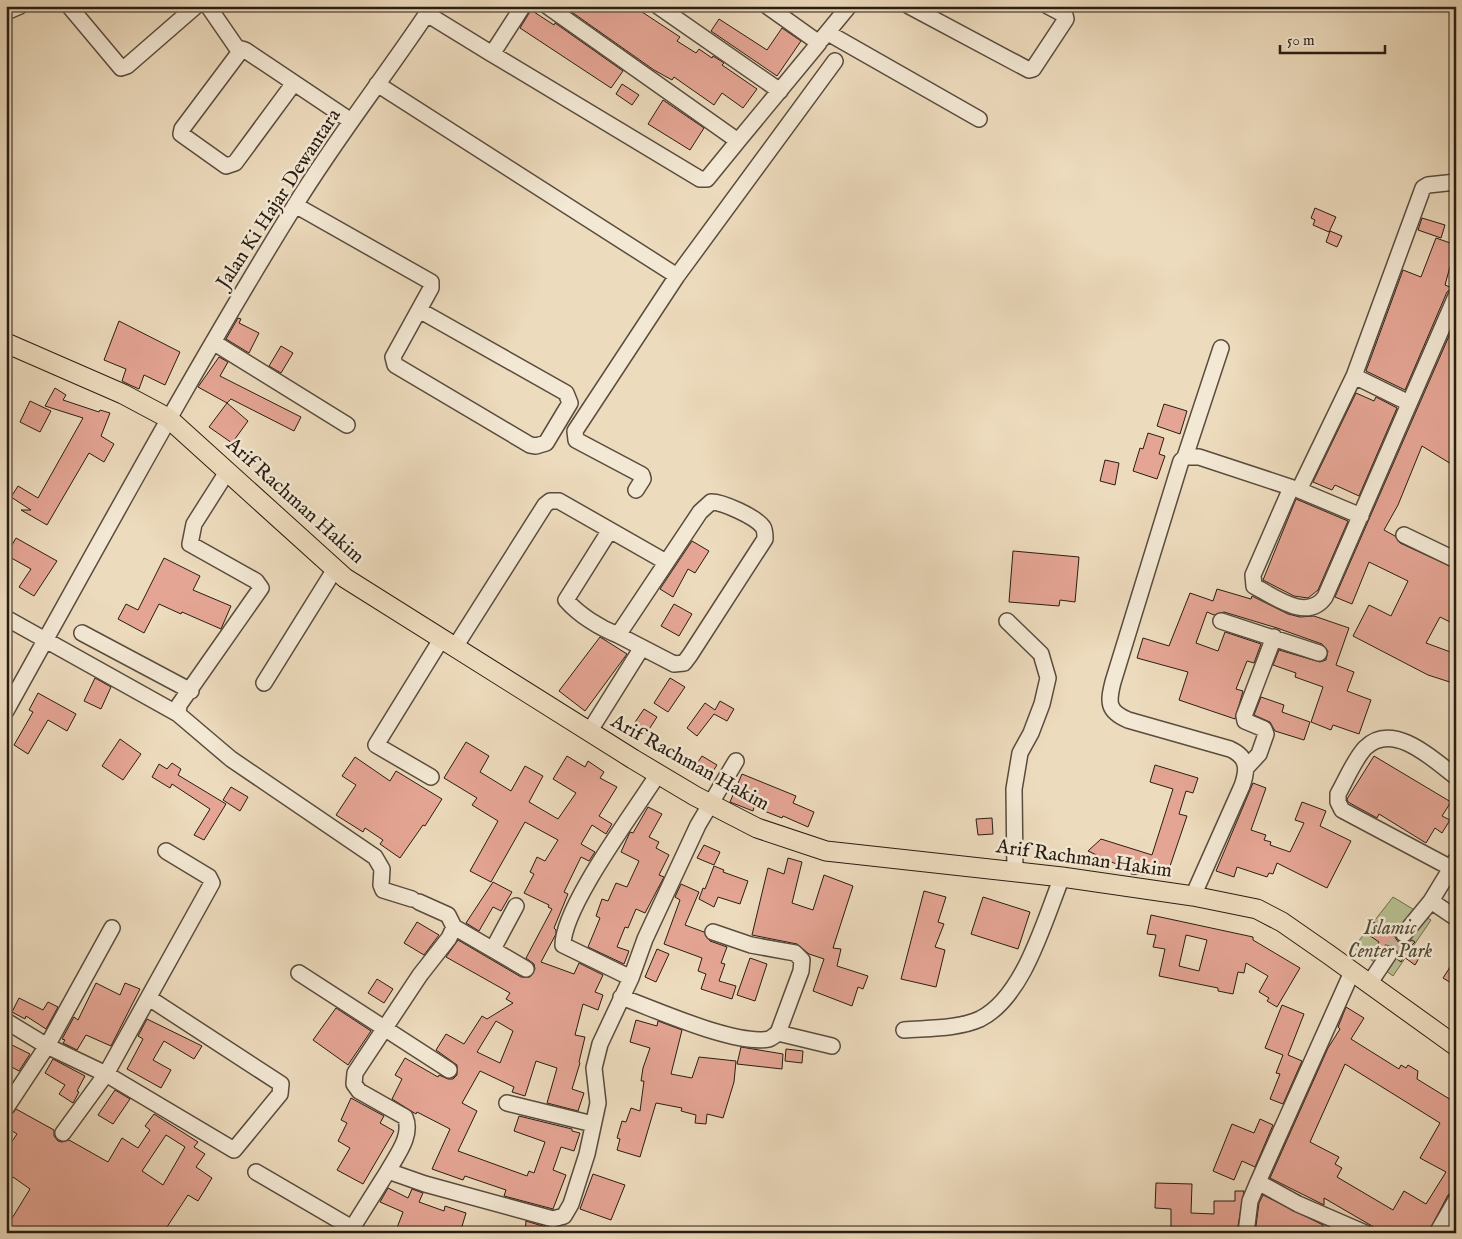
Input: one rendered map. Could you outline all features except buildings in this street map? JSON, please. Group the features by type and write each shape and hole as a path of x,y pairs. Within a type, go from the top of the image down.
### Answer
{"main road":[{"name":"Arif Rachman Hakim","path":"6,343 124,394 168,418 334,569 589,732 710,804 756,828 826,851 1062,877 1194,896 1258,909 1282,922 1456,1046"}],"street":[{"path":"6,12 20,6"},
{"path":"69,6 121,68 127,66 160,39 196,6"},
{"path":"208,6 239,52"},
{"path":"492,54 523,6"},
{"path":"547,6 738,141"},
{"path":"658,6 780,90"},
{"path":"767,6 979,119"},
{"path":"429,10 492,54 700,179 708,179 849,6"},
{"path":"909,6 1031,70 1066,19 1065,15 1048,6"},
{"name":"Jalan Ki Hajar Dewantara","path":"6,711 168,418 295,205 429,10"},
{"path":"294,83 235,163 226,166 181,134 182,129 239,52 245,50 352,121"},
{"path":"636,490 643,479 642,475 576,440 574,434 678,276 835,61"},
{"path":"377,84 678,276"},
{"path":"1456,182 1428,184 1423,188 1354,376 1253,575 1254,586 1297,608 1312,608 1319,605 1322,601 1361,516 1456,296"},
{"path":"295,205 431,282 431,288 393,357 395,365 530,445 536,446 546,443 570,403 566,392 419,310"},
{"path":"213,342 347,425"},
{"path":"1221,348 1185,457 1181,461 1174,479 1113,682 1110,703 1116,715 1128,720 1238,752 1247,767"},
{"path":"1354,376 1409,403"},
{"path":"1185,457 1199,457 1295,489 1361,516"},
{"path":"178,714 179,705 261,588 256,581 190,544 194,524 228,472"},
{"path":"431,777 376,745 546,503 559,501 666,562"},
{"path":"610,530 566,600 572,607 608,631 670,663 684,663 761,546 765,539 765,532 760,524 726,505 711,502 700,512 618,635"},
{"path":"1404,535 1456,560"},
{"path":"264,683 334,569"},
{"path":"6,618 178,714 232,759 375,857 382,869 381,885 383,890 416,901 448,915 454,927 526,970"},
{"path":"1221,620 1319,653"},
{"path":"1007,621 1041,654 1048,678 1031,733 1020,753 1014,789 1016,873"},
{"path":"82,633 190,691"},
{"path":"1194,896 1242,786 1247,767 1259,754 1266,734 1264,729 1245,721 1244,716 1274,638"},
{"path":"589,732 641,649"},
{"path":"1404,934 1431,901 1454,864 1342,810 1338,802 1338,794 1365,748 1380,739 1400,740 1419,749 1456,776"},
{"path":"388,1171 425,1184 553,1219 564,1216 571,1204 587,1154 594,1124 598,1104 594,1068 600,1044 631,978 645,938 710,804 736,760"},
{"path":"631,978 564,945 564,939 570,920 587,884 658,774"},
{"path":"63,1134 106,1074 212,883 209,877 166,851"},
{"path":"904,1030 957,1024 979,1019 1008,996 1021,979 1062,877"},
{"path":"1431,901 1456,918"},
{"path":"493,950 516,906"},
{"path":"256,1172 350,1231 406,1139 408,1124 406,1117 359,1091 353,1080 359,1065 449,938 454,927"},
{"path":"6,1108 47,1046 112,928"},
{"path":"621,997 724,1034 770,1039 778,1033 800,971 802,960 795,953 751,945 713,932"},
{"path":"1369,984 1389,954"},
{"path":"1246,1233 1250,1201 1352,972"},
{"path":"299,973 449,1070"},
{"path":"6,1020 47,1046 106,1074 234,1150 280,1094 281,1084 149,998"},
{"path":"778,1033 832,1046"},
{"path":"507,1104 594,1124"},
{"path":"1258,1182 1298,1204 1365,1233"},
{"path":"1437,1233 1456,1200"}],"green space":[{"name":"Islamic Center Park","path":"1393,897 1431,920 1393,976 1354,947"}],"tunnel":[{"path":"1389,954 1404,934"}]}
